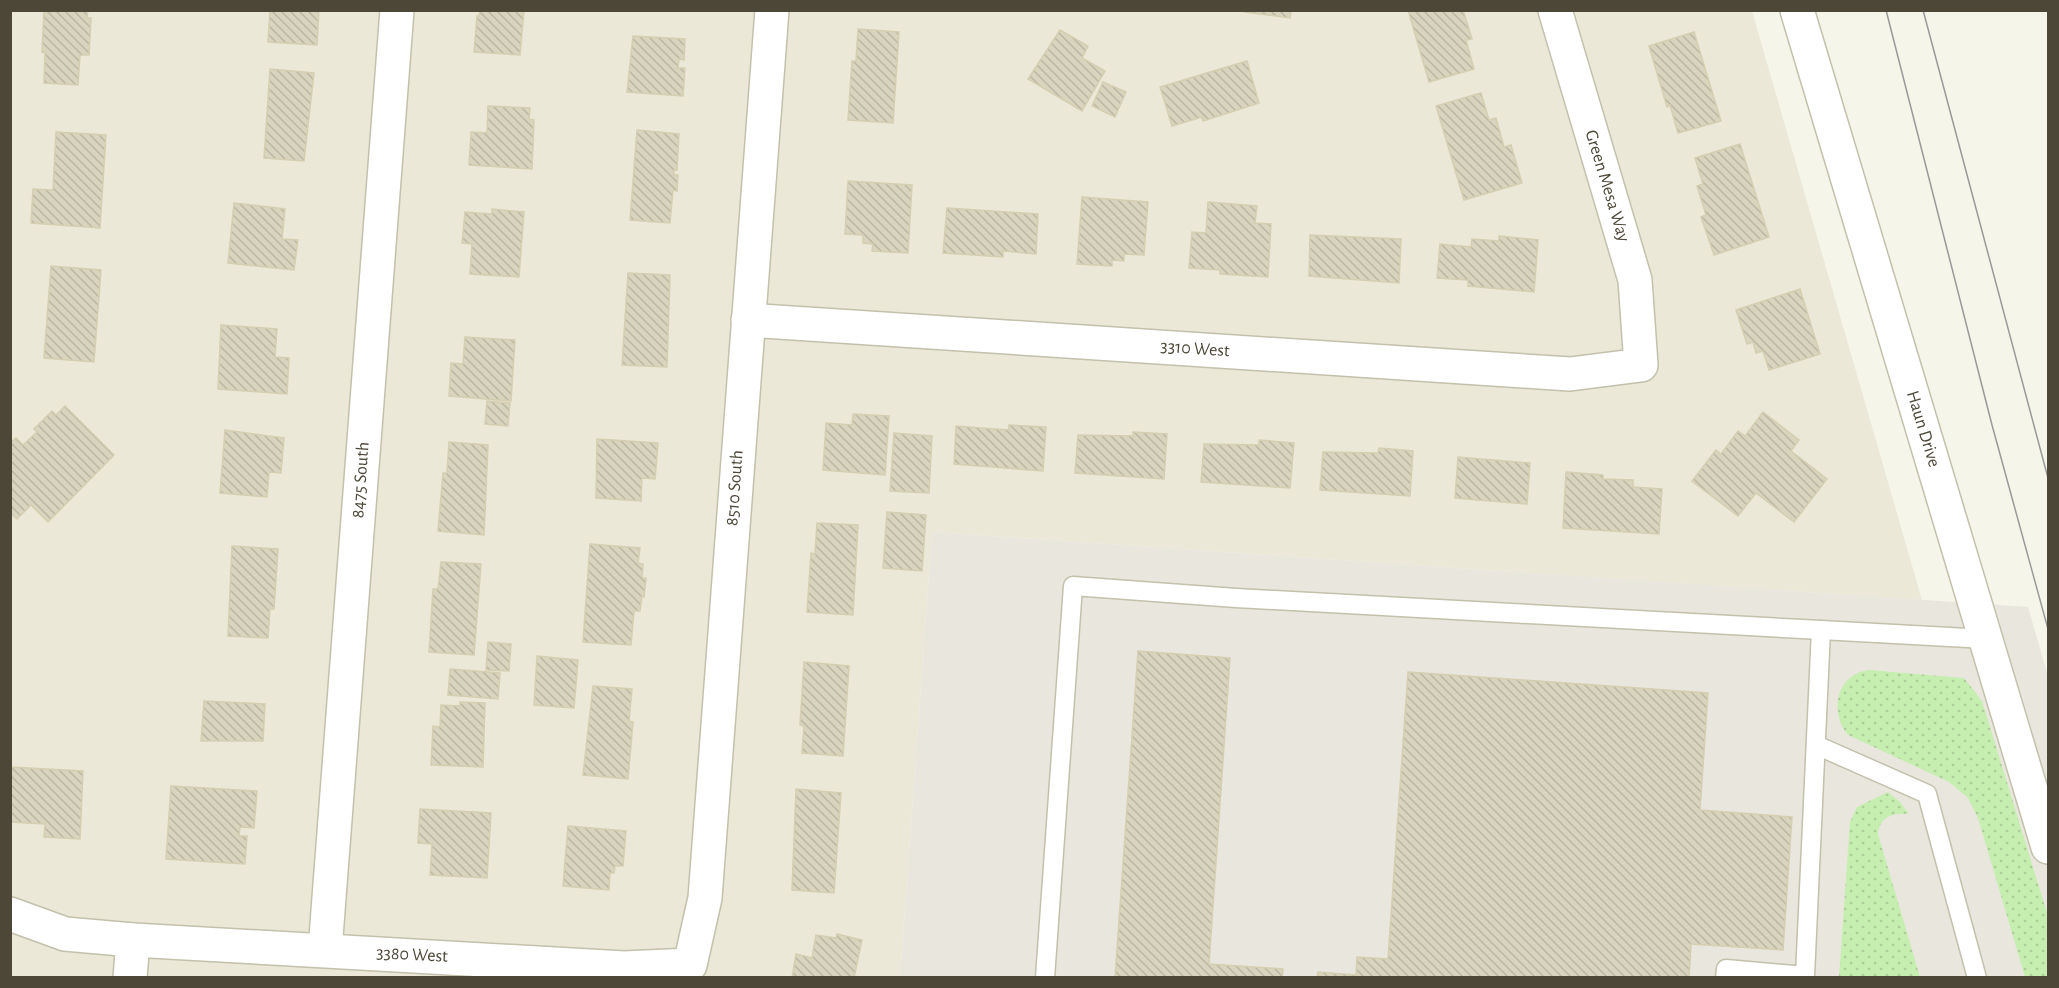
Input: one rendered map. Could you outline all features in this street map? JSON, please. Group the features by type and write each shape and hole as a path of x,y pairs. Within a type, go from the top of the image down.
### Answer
{"street":[{"name":"8475 South","path":"326,950 397,10"},
{"name":"8510 South","path":"690,965 705,898 772,10"},
{"name":"Green Mesa Way","path":"1555,10 1635,280 1641,365"},
{"name":"Haun Drive","path":"1797,10 2049,847"},
{"name":"3310 West","path":"748,320 1570,374 1641,365"},
{"name":"3380 West","path":"10,914 65,934 133,940 624,968 690,965"},
{"path":"130,978 133,940"}],"lane":[{"path":"1045,978 1073,586 1236,598 1986,639"},
{"path":"1725,978 1726,969 1805,977 1821,630"},
{"path":"1816,745 1927,794 1977,978"}],"shaded area":[{"path":"10,11 1752,11 1922,600 932,532 900,977 11,977"},
{"path":"932,532 2028,607 2048,676 2048,977 900,978"}],"green space":[{"path":"1869,670 1964,678 1982,701 2048,916 2048,977 2025,977 1978,818 1968,798 1949,782 1848,735 1842,726 1838,705 1843,686 1858,673"},
{"path":"1888,792 1909,814 1898,814 1884,819 1878,834 1920,977 1839,977 1850,822 1857,807"}],"building":[{"path":"44,10 88,10 87,18 91,18 89,55 80,55 78,85 44,83 45,53 42,52"},
{"path":"270,10 319,10 317,45 268,42"},
{"path":"480,10 524,10 520,55 474,52 477,16"},
{"path":"1245,10 1291,10 1290,18 1245,12"},
{"path":"1408,10 1463,10 1472,39 1466,40 1474,69 1429,82"},
{"path":"858,29 899,32 893,123 848,120 852,61 856,61"},
{"path":"1060,30 1088,46 1082,58 1105,71 1082,111 1028,79"},
{"path":"1694,32 1721,121 1678,133 1670,105 1667,107 1649,46"},
{"path":"633,36 685,39 684,60 679,59 678,68 685,68 683,96 627,92"},
{"path":"1247,61 1259,103 1203,121 1202,117 1172,126 1160,87"},
{"path":"270,69 314,73 304,161 264,158"},
{"path":"1103,82 1126,92 1115,117 1092,106"},
{"path":"1481,93 1489,120 1496,118 1504,147 1511,145 1522,183 1464,200 1436,106"},
{"path":"488,106 530,108 529,119 534,120 532,169 469,165 471,132 487,133"},
{"path":"637,130 679,134 677,170 674,170 674,175 678,175 677,191 673,190 670,223 630,220"},
{"path":"56,132 106,135 100,228 31,223 33,189 53,190"},
{"path":"1740,144 1769,237 1714,255 1701,217 1706,215 1697,186 1703,184 1695,158"},
{"path":"848,181 912,185 908,253 872,251 873,244 863,243 863,235 845,234"},
{"path":"1082,197 1148,202 1144,255 1124,254 1124,261 1112,260 1112,266 1077,264"},
{"path":"1208,202 1257,206 1255,223 1271,224 1268,277 1220,274 1220,270 1189,268 1192,232 1206,233"},
{"path":"234,203 285,209 282,239 298,240 294,270 228,263"},
{"path":"947,208 1038,214 1036,254 1003,251 1003,257 943,253"},
{"path":"492,209 524,212 519,277 470,274 472,244 462,243 465,212 492,214"},
{"path":"1310,235 1401,239 1399,283 1309,276"},
{"path":"1499,236 1538,240 1534,292 1468,286 1468,280 1437,278 1440,244 1471,247 1472,239 1499,241"},
{"path":"51,266 101,270 94,362 44,358"},
{"path":"628,273 670,275 667,367 622,365"},
{"path":"1800,289 1820,354 1769,370 1763,351 1756,353 1753,342 1747,344 1736,310"},
{"path":"221,325 277,329 275,357 289,358 287,394 218,389"},
{"path":"465,337 515,340 511,401 449,396 451,363 463,364"},
{"path":"487,401 510,403 508,426 485,424"},
{"path":"65,406 114,455 48,522 31,505 17,519 10,513 10,443 16,438 23,445 37,432 34,429 52,411 56,415"},
{"path":"1763,412 1799,440 1791,451 1827,479 1794,522 1756,493 1738,516 1692,481 1716,450 1721,454 1738,431 1745,436"},
{"path":"853,414 889,416 885,475 823,470 826,423 852,425"},
{"path":"1009,425 1046,427 1043,471 954,464 956,426 1009,430"},
{"path":"225,430 284,438 281,473 269,472 267,497 220,493"},
{"path":"1133,432 1167,434 1164,479 1075,473 1078,435 1133,436"},
{"path":"894,433 932,436 929,493 890,491"},
{"path":"597,439 658,443 655,479 642,478 641,501 596,498"},
{"path":"1259,440 1294,443 1290,488 1201,482 1204,444 1259,445"},
{"path":"449,442 488,445 484,535 438,531 443,473 447,473"},
{"path":"1379,448 1413,451 1410,496 1320,490 1323,452 1378,453"},
{"path":"1458,457 1530,463 1527,504 1455,498"},
{"path":"1566,472 1603,475 1603,479 1633,480 1633,487 1662,489 1659,534 1563,528"},
{"path":"887,512 926,515 922,571 883,568"},
{"path":"817,523 858,525 853,615 807,612 811,553 815,554"},
{"path":"590,544 640,548 638,563 643,564 642,578 646,578 640,611 634,611 631,645 583,642"},
{"path":"232,546 278,549 274,609 270,609 268,638 228,636"},
{"path":"441,562 481,564 474,655 429,652 433,589 438,589"},
{"path":"488,642 511,644 509,671 486,670"},
{"path":"1138,651 1230,658 1209,964 1283,969 1282,978 1115,978"},
{"path":"537,656 578,660 574,708 534,705"},
{"path":"804,662 849,666 843,756 802,753 804,726 800,725"},
{"path":"450,669 500,673 498,699 448,695"},
{"path":"1408,672 1708,693 1700,810 1792,817 1783,950 1691,944 1689,978 1317,978 1318,972 1356,975 1357,957 1388,959"},
{"path":"593,686 632,689 629,721 633,722 628,779 583,775"},
{"path":"204,701 265,704 263,741 201,741"},
{"path":"460,702 485,703 483,767 431,765 433,726 440,727 441,705 460,706"},
{"path":"10,767 83,771 80,839 44,837 45,824 10,822"},
{"path":"171,786 257,791 254,828 240,827 239,836 247,836 245,864 166,859"},
{"path":"796,789 841,793 834,893 792,890"},
{"path":"420,809 491,813 487,878 430,875 432,844 418,843"},
{"path":"568,826 626,831 623,866 615,866 614,873 610,873 609,890 563,886"},
{"path":"837,934 862,940 854,978 792,978 796,954 812,958 816,935 836,938"}],"tram line":[{"path":"1886,10 1992,425 2048,629"},
{"path":"1923,10 2048,478"}]}
